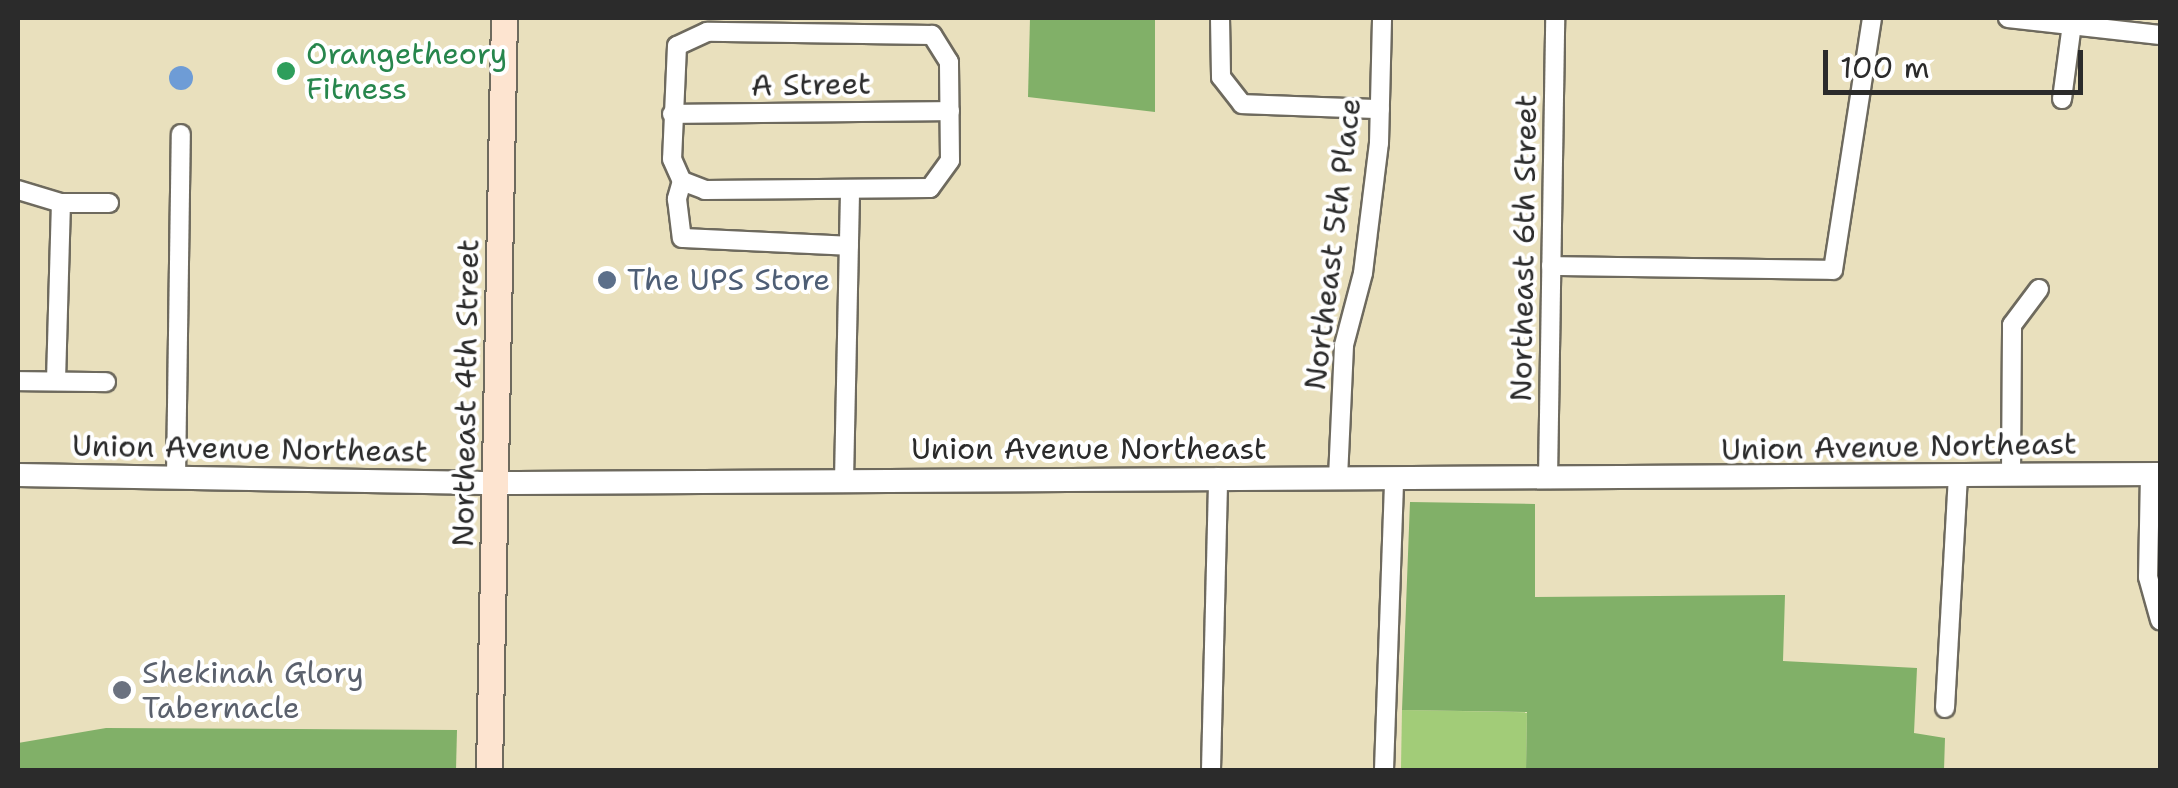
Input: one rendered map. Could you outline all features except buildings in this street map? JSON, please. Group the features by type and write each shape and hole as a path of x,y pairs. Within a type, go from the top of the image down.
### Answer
{"main road":[{"name":"Northeast 4th Street","path":"489,770 498,483 504,18"}],"street":[{"path":"1220,18 1221,78 1242,104 1380,109"},
{"name":"Northeast 5th Place","path":"1338,478 1344,345 1363,273 1380,109 1382,18"},
{"name":"Northeast 6th Street","path":"1548,479 1555,18"},
{"path":"1551,266 1832,270 1872,18"},
{"path":"2008,18 2160,35"},
{"path":"2062,99 2072,24"},
{"path":"682,182 705,190 850,192 921,191 938,182 950,160 949,62 940,42 903,32 707,32 685,40 673,56 672,159 682,182 677,228 692,243 849,246"},
{"name":"A Street","path":"672,114 950,111"},
{"path":"176,478 181,134"},
{"path":"18,190 61,203 109,202"},
{"path":"844,480 850,192"},
{"path":"56,381 61,203"},
{"path":"2010,476 2012,325 2038,289"},
{"path":"18,381 106,382"},
{"name":"Union Avenue Northeast","path":"18,475 498,483 2155,474"},
{"path":"2155,474 2148,576 2160,620"},
{"path":"1945,708 1958,475"},
{"path":"1211,770 1218,477"},
{"path":"1384,770 1394,478"}],"green space":[{"path":"1030,18 1155,18 1155,112 1028,97"},
{"path":"1410,502 1535,504 1535,597 1785,595 1783,661 1917,668 1914,733 1945,738 1944,770 1526,770 1527,712 1402,710"},
{"path":"1402,710 1527,712 1526,770 1401,769"},
{"path":"106,728 457,730 456,770 18,770 18,743"}],"water":[{"path":"181,66 190,69 190,87 181,90 172,87 169,78 172,69"}],"place":[{"name":"Orangetheory Fitness","path":"286,71"},
{"name":"The UPS Store","path":"607,280"},
{"name":"Shekinah Glory Tabernacle","path":"122,690"}]}
